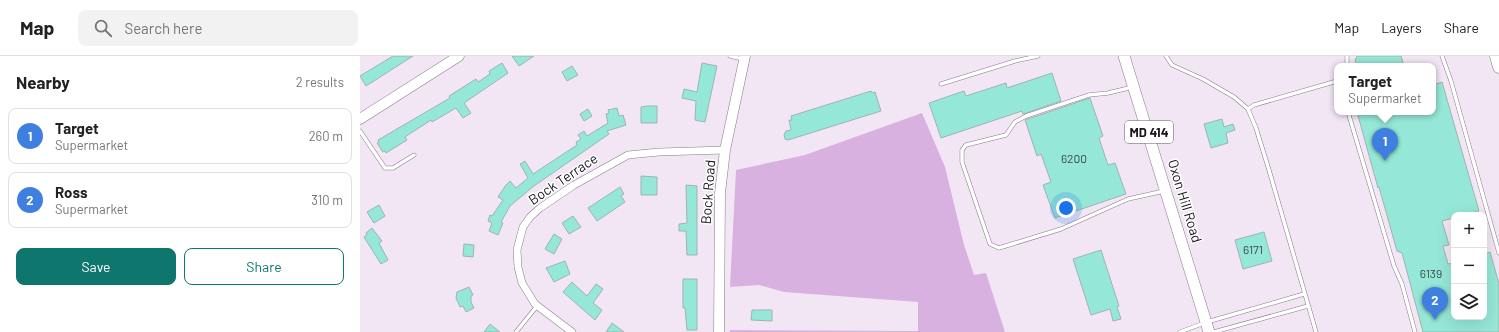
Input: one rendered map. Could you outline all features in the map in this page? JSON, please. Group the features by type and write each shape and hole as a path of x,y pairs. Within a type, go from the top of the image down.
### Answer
{"highway":[{"path":"1496,56 1499,67"}],"main road":[{"path":"360,119 457,56"},
{"name":"Oxon Hill Road","path":"1124,56 1208,327"},
{"name":"Bock Road","path":"719,332 719,231 725,150 745,58"}],"street":[{"name":"Bock Terrace","path":"572,332 537,306 530,298 522,283 517,258 521,234 527,221 534,212 574,185 628,155 646,152 725,150"}],"lane":[{"path":"730,56 745,58"},
{"path":"941,84 1015,61 1038,56"},
{"path":"1166,56 1172,65 1203,79 1234,97 1248,109 1256,128 1316,332"},
{"path":"1442,56 1451,81 1499,253"},
{"path":"1248,109 1254,105 1334,82"},
{"path":"1134,87 1108,93 1089,95 1026,116 1015,122 1006,134 966,145 962,150 962,162 990,244 999,248 1062,229 1128,198 1166,191"},
{"path":"1349,115 1394,266 1402,284 1416,332"},
{"path":"360,132 385,168 392,168 414,155"},
{"path":"1180,332 1208,327 1304,294"},
{"path":"516,332 537,306"},
{"path":"1214,332 1308,306"}],"shaded area":[{"path":"922,113 945,167 964,245 974,275 986,273 1005,332 730,332 730,330 918,331 918,302 784,292 759,285 730,287 736,170 805,155"}],"building":[{"path":"393,56 413,56 366,86 360,76"},
{"path":"512,56 534,56 519,66"},
{"path":"1357,56 1401,56 1403,63 1356,63 1355,60"},
{"path":"502,63 508,73 464,103 471,113 463,118 456,108 432,122 431,120 405,137 407,140 386,153 385,151 383,152 377,143 379,142 378,140 450,98 449,96 476,79 478,82 490,74 489,71"},
{"path":"702,63 717,66 705,122 695,120 696,101 682,98 684,89 697,92"},
{"path":"572,66 578,75 567,81 562,72"},
{"path":"1052,73 1061,101 1023,114 1022,111 941,138 929,103 964,91 966,96 1006,83 1007,88"},
{"path":"1442,82 1479,211 1451,212 1451,219 1442,221 1449,245 1443,246 1448,264 1451,264 1451,320 1487,320 1487,253 1490,252 1499,284 1499,332 1423,332 1402,253 1397,251 1358,115 1436,115 1436,84"},
{"path":"871,91 872,93 875,92 881,111 788,140 785,139 784,135 786,131 791,130 789,120 792,120 791,116"},
{"path":"1090,98 1103,136 1099,138 1108,165 1115,163 1126,194 1055,218 1043,185 1051,182 1041,154 1037,156 1025,120"},
{"path":"657,106 657,123 641,123 641,107"},
{"path":"617,108 619,116 623,115 626,125 607,131 609,134 534,186 510,206 501,222 503,223 498,235 489,231 492,223 488,221 490,215 492,216 503,200 498,197 506,185 510,181 516,188 528,178 520,164 525,161 533,174 577,145 576,142 581,139 578,135 584,131 587,136 608,123 606,114 609,113 608,110"},
{"path":"588,109 592,116 584,121 580,114"},
{"path":"1222,119 1224,127 1233,124 1235,130 1226,133 1228,143 1211,148 1204,124"},
{"path":"641,176 657,177 657,195 641,195"},
{"path":"686,185 697,186 697,255 687,255 686,231 679,231 679,224 687,223"},
{"path":"620,187 624,194 621,196 625,202 597,221 588,208"},
{"path":"379,205 385,216 374,223 367,212"},
{"path":"573,216 581,227 569,234 562,223"},
{"path":"372,228 382,241 379,243 388,260 381,264 364,237"},
{"path":"1264,232 1272,261 1243,269 1235,240"},
{"path":"554,234 562,239 554,254 545,249"},
{"path":"464,244 474,245 473,257 463,256"},
{"path":"1101,250 1119,306 1117,307 1121,319 1113,321 1110,309 1091,315 1073,259"},
{"path":"565,261 570,274 554,282 546,268"},
{"path":"683,279 697,279 697,330 687,330 685,308 683,308"},
{"path":"572,282 587,296 596,284 603,289 593,303 602,310 595,320 563,292"},
{"path":"469,287 473,295 471,296 471,302 474,308 466,312 463,306 460,307 456,298 457,292"},
{"path":"752,310 772,310 772,321 751,320"},
{"path":"612,323 624,332 606,332"},
{"path":"490,324 500,332 484,332"}],"place":[{"name":"Target","path":"1385,161"},
{"name":"Ross","path":"1435,320"}]}
